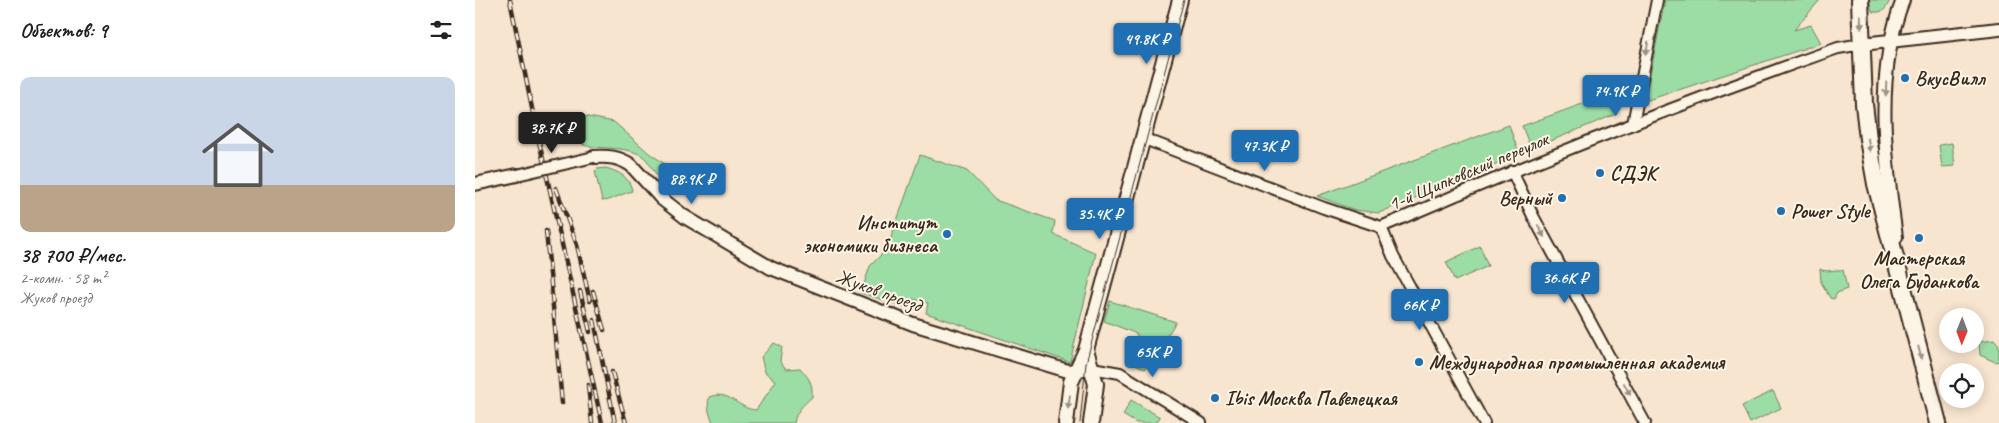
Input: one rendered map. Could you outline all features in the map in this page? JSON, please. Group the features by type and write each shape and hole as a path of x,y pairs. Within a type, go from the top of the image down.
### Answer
{"main road":[{"path":"1066,423 1071,371 1086,350 1180,0"},
{"path":"1860,0 1868,139 1880,202 1938,423"},
{"path":"1086,350 1095,384 1091,423"}],"street":[{"path":"1633,124 1657,0"},
{"path":"1903,0 1890,41 1885,100 1888,182 1907,306"},
{"path":"1862,44 1999,29"},
{"name":"1-й Щипковский переулок","path":"1484,423 1393,256 1381,227 1512,171 1633,124 1839,48 1862,44"},
{"path":"1142,138 1324,208 1381,227"},
{"name":"Жуков проезд","path":"475,184 594,157 608,156 625,161 631,165 662,199 685,217 771,268 913,324 1071,371"},
{"path":"1512,171 1541,231 1645,423"},
{"path":"1071,371 1092,368 1120,373 1201,423"}],"green space":[{"path":"1665,0 1820,0 1794,30 1811,25 1821,43 1648,100 1646,95"},
{"path":"1870,0 1890,0 1884,10 1873,12"},
{"path":"1626,88 1616,114 1531,149 1522,126"},
{"path":"583,116 614,122 649,153 668,166 669,170 661,180 647,160 639,154 623,149 583,145 581,118"},
{"path":"1509,125 1519,154 1379,213 1355,210 1317,196"},
{"path":"1952,143 1955,166 1942,167 1939,145"},
{"path":"920,155 967,171 995,200 1055,221 1053,234 1096,253 1070,362 926,313 928,303 913,299 909,308 861,293 870,266 887,249"},
{"path":"606,168 623,176 629,182 632,191 602,201 595,171"},
{"path":"1480,246 1488,266 1455,281 1446,262"},
{"path":"1820,269 1825,271 1843,270 1847,289 1837,293 1834,299 1830,298 1821,282"},
{"path":"1110,301 1176,322 1145,369 1126,359 1136,343 1137,334 1104,321"},
{"path":"1994,340 1999,346 1999,361 1995,362 1980,355 1980,353 1984,353 1984,341"},
{"path":"774,343 782,347 780,361 786,369 800,368 811,384 812,397 798,412 794,423 714,423 709,411 709,397 716,395 728,397 749,409 756,410 776,381 765,372 761,357"},
{"path":"1773,391 1781,408 1750,423 1742,406"},
{"path":"1131,400 1160,417 1156,423 1136,423 1123,415"}],"tram line":[{"path":"1080,423 1086,363 1184,0"}],"railway":[{"path":"510,0 536,128 602,423"},
{"path":"556,188 577,245 590,301"},
{"path":"546,231 562,403"},
{"path":"580,291 590,332"},
{"path":"593,291 604,330"},
{"path":"594,320 615,423"},
{"path":"612,372 626,423"},
{"path":"588,385 592,423"}],"place":[{"name":"ВкусВилл","path":"1905,78"},
{"name":"СДЭК","path":"1600,173"},
{"name":"Верный","path":"1562,198"},
{"name":"Power Style","path":"1781,211"},
{"name":"Институт экономики бизнеса","path":"947,234"},
{"name":"Мастерская Олега Буданкова","path":"1919,238"},
{"name":"Международная промышленная академия","path":"1419,362"},
{"name":"Ibis Москва Павелецкая","path":"1215,398"}]}
